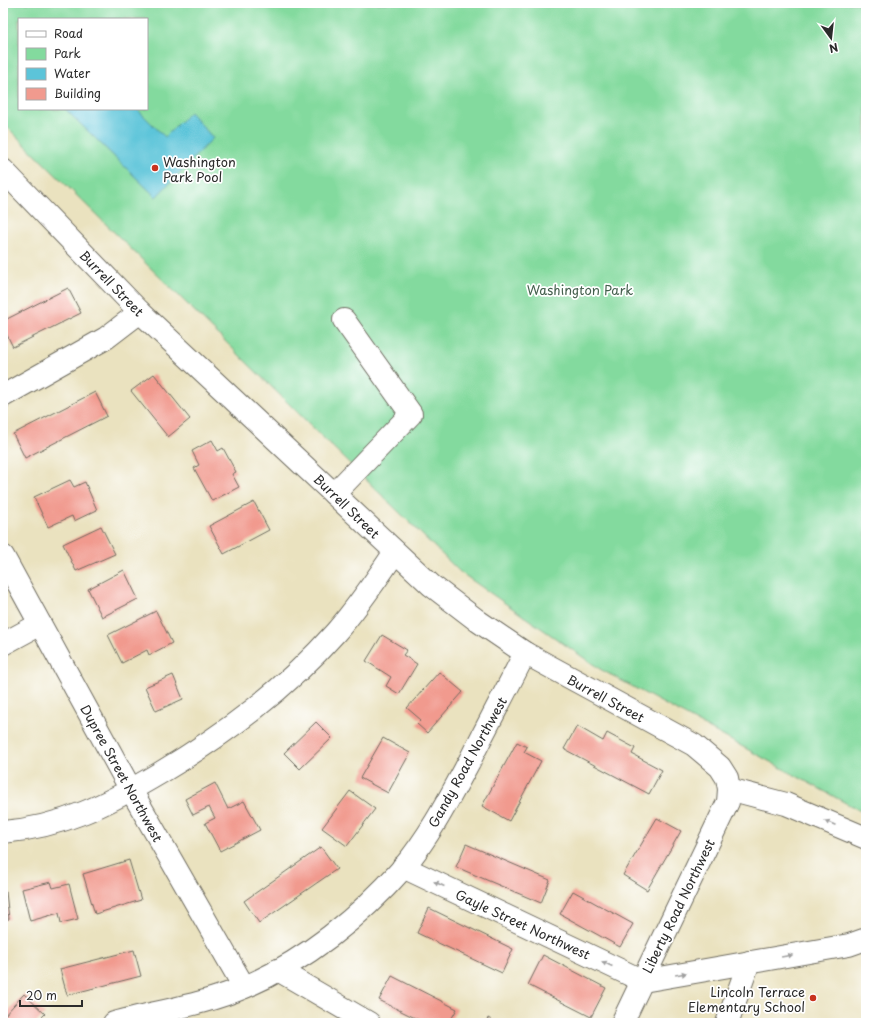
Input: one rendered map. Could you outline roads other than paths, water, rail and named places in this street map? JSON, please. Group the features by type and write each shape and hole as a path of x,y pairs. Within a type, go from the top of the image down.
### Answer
{"street":[{"name":"Burrell Street","path":"3,170 140,312 395,552 437,589 478,621 525,653 694,745 720,767 727,778 729,789"},
{"path":"3,396 106,338 140,312"},
{"path":"334,494 411,414 344,320"},
{"path":"3,832 26,830 61,822 95,809 178,763 238,722 274,694 306,664 336,632 364,598 395,552"},
{"name":"Dupree Street Northwest","path":"3,556 131,790 244,987"},
{"path":"3,644 40,624"},
{"name":"Gandy Road Northwest","path":"114,1023 181,1008 244,987 278,970 308,951 347,922 403,867 426,837 452,795 525,653"},
{"path":"729,789 786,804 866,838"},
{"name":"Liberty Road Northwest","path":"622,1023 728,802 729,789"},
{"name":"Gayle Street Northwest","path":"403,867 643,981"},
{"path":"643,981 849,944 866,939"},
{"path":"727,1023 749,962"},
{"path":"278,970 363,1020"}],"water":[{"name":"Washington Park Pool","path":"66,110 138,110 165,137 190,112 213,138 156,197"}],"place":[{"name":"Washington Park Pool","path":"155,168"},
{"name":"Lincoln Terrace Elementary School","path":"813,998"}],"park label":[{"name":"Washington Park","path":"580,289"}]}
